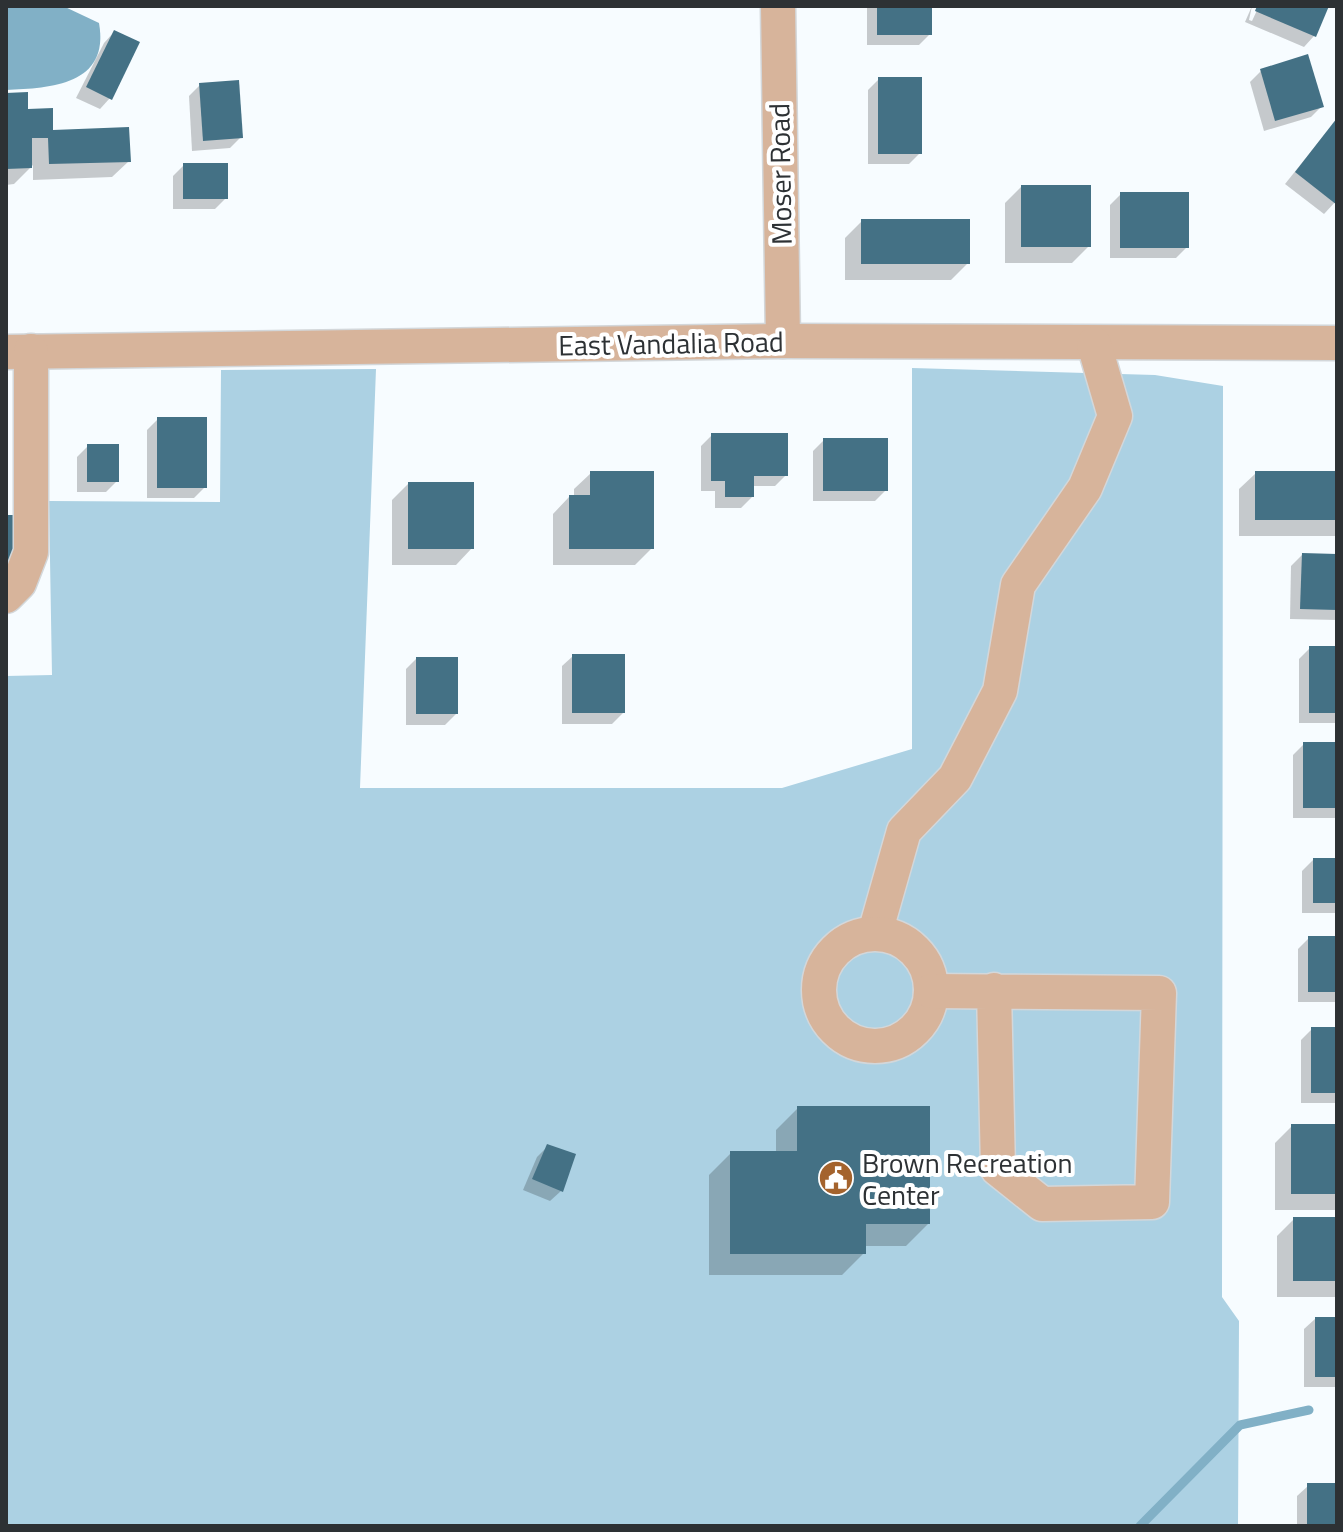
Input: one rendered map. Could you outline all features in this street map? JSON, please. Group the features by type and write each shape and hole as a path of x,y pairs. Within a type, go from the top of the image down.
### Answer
{"street":[{"name":"Moser Road","path":"778,6 783,341"},
{"name":"East Vandalia Road","path":"19,351 783,341 1337,343"},
{"path":"875,933 904,831 955,778 1000,691 1018,585 1085,488 1115,416 1094,344"},
{"path":"6,596 19,583 31,552 19,351"},
{"path":"875,933 894,937 911,946 924,961 931,991 926,1016 914,1032 898,1042 879,1047 860,1045 843,1038 829,1025 818,991 820,973 828,957 858,936 875,933"},
{"path":"931,991 994,990 1159,993 1152,1202 1042,1204 998,1169 994,990"}],"shaded area":[{"path":"6,6 63,6 99,23 100,44 95,59 86,71 74,79 41,87 6,90"},
{"path":"912,368 1155,375 1223,386 1222,1297 1239,1321 1238,1526 6,1526 6,676 52,675 49,501 220,502 221,370 376,369 360,788 782,788 912,749"}],"building":[{"path":"877,6 932,6 932,35 877,35"},
{"path":"1257,6 1329,6 1316,37 1255,11"},
{"path":"114,30 140,42 112,100 86,87"},
{"path":"1308,54 1324,107 1275,121 1260,69"},
{"path":"878,77 922,77 922,154 878,154"},
{"path":"239,80 243,138 203,141 199,83"},
{"path":"28,92 28,109 53,108 53,130 129,127 131,162 49,164 48,138 32,138 32,168 6,169 6,93"},
{"path":"1337,118 1337,205 1295,172"},
{"path":"183,163 228,163 228,199 183,199"},
{"path":"1021,185 1091,185 1091,247 1021,247"},
{"path":"1120,192 1189,192 1189,248 1120,248"},
{"path":"861,219 970,219 970,264 861,264"},
{"path":"157,417 207,417 207,488 157,488"},
{"path":"711,433 788,433 788,476 754,476 754,497 725,497 725,481 711,481"},
{"path":"823,438 888,438 888,491 823,491"},
{"path":"87,444 119,444 119,482 87,482"},
{"path":"590,471 654,471 654,549 569,549 569,495 590,495"},
{"path":"1255,471 1337,471 1337,520 1255,520"},
{"path":"408,482 474,482 474,549 408,549"},
{"path":"6,515 13,515 15,573 6,573"},
{"path":"1302,553 1337,554 1337,610 1300,609"},
{"path":"1309,646 1337,646 1337,713 1309,713"},
{"path":"572,654 625,654 625,713 572,713"},
{"path":"416,657 458,657 458,714 416,714"},
{"path":"1303,742 1337,742 1337,808 1303,808"},
{"path":"1313,858 1337,858 1337,903 1313,903"},
{"path":"1308,936 1337,936 1337,992 1308,992"},
{"path":"1311,1027 1337,1027 1337,1093 1311,1093"},
{"path":"797,1106 930,1106 930,1224 866,1224 866,1254 730,1254 730,1151 797,1151"},
{"path":"1291,1124 1337,1124 1337,1194 1291,1194"},
{"path":"547,1144 576,1154 563,1192 532,1179"},
{"path":"1293,1217 1337,1217 1337,1281 1293,1281"},
{"path":"1315,1317 1336,1317 1337,1377 1315,1377"},
{"path":"1307,1483 1337,1483 1337,1526 1307,1526"}],"waterway":[{"path":"1140,1526 1240,1425 1309,1410"}],"place":[{"name":"Brown Recreation Center","path":"836,1178"}]}
